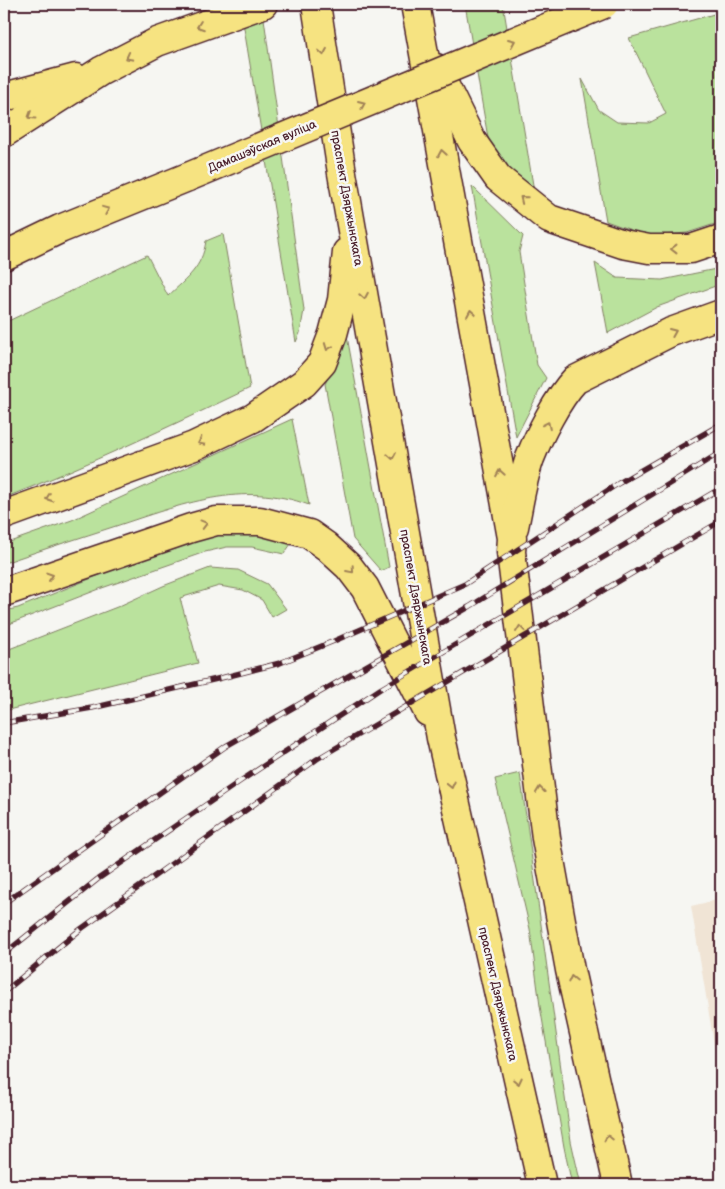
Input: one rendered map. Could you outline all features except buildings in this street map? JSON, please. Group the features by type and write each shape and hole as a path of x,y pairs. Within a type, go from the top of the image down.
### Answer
{"main road":[{"path":"4,133 101,71 157,42 262,4"},
{"name":"праспект Дзяржынскага","path":"316,4 346,196 441,738 542,1185"},
{"path":"416,4 512,538"},
{"name":"Дамашэўская вуліца","path":"4,256 60,229 604,4"},
{"path":"421,38 472,141 498,178 549,219 623,244 649,249 691,249 721,239"},
{"path":"4,97 101,71"},
{"path":"4,515 194,446 253,418 304,383 322,363 333,334 342,300 347,256 346,196"},
{"path":"4,266 60,229"},
{"path":"618,1185 570,970 546,838 511,552 512,538 530,458 553,412 575,380 671,332 721,314"},
{"path":"4,592 190,528 216,521 260,521 309,534 326,546 349,567 365,588 441,738"}],"shaded area":[{"path":"721,899 721,1086 691,906"}],"green space":[{"path":"240,4 262,4 304,310 300,333 296,342"},
{"path":"465,4 503,4 534,191 498,160 488,138"},
{"path":"721,12 721,222 687,233 648,236 606,221 582,79 599,110 617,122 649,123 666,114 629,38"},
{"path":"472,186 523,236 519,252 537,365 546,378 516,437"},
{"path":"223,234 250,388 128,445 4,498 4,323 147,255 168,296 193,272 201,258 206,241"},
{"path":"595,263 617,278 662,280 721,268 721,284 657,307 608,333"},
{"path":"347,336 389,567 381,571 353,539 325,384"},
{"path":"292,419 309,505 284,498 260,495 235,495 211,498 164,510 4,563 4,544 72,520"},
{"path":"233,530 293,541 284,554 252,547 227,547 205,552 102,588 4,626 4,611 18,608 178,543"},
{"path":"210,568 238,570 267,584 286,609 272,617 262,600 243,590 219,586 180,598 198,663 4,711 4,651"},
{"path":"520,773 571,1141 581,1185 572,1185 540,1006 530,929 495,779"}],"railway":[{"path":"4,723 92,708 217,679 280,663 334,641 465,584 619,483 721,424"},
{"path":"4,903 226,746 469,607 721,452"},
{"path":"4,954 98,879 239,782 380,689 721,488"},
{"path":"4,992 81,929 317,759 721,521"}]}
